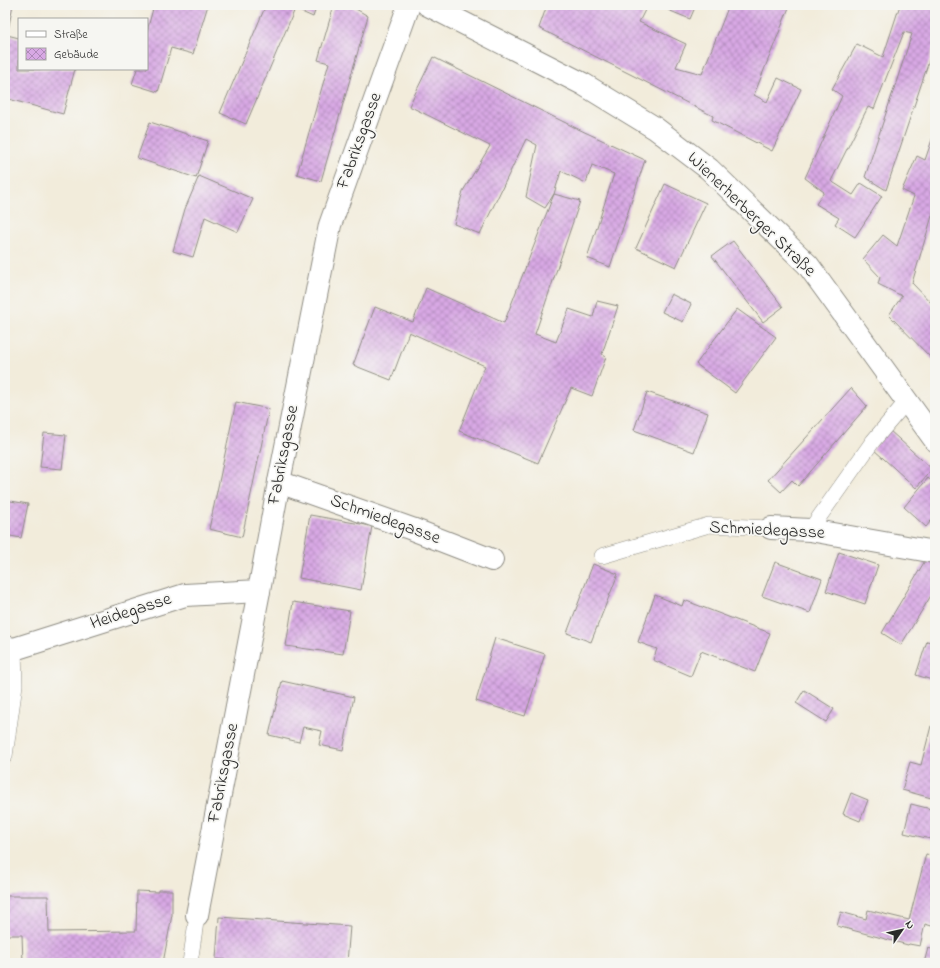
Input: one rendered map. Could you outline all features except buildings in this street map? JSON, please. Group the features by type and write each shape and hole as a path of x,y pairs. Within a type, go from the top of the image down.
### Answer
{"street":[{"name":"Fabriksgasse","path":"197,915 279,482 330,225 408,5"},
{"name":"Wienerherberger Straße","path":"428,5 583,84 655,128 709,169 808,264 906,402 935,440"},
{"name":"Schmiedegasse","path":"279,482 412,529 492,560"},
{"name":"Schmiedegasse","path":"771,528 810,530 935,552"},
{"name":"Heidegasse","path":"10,648 185,595 259,591"}],"lane":[{"path":"810,530 873,441 906,402"},
{"name":"Schmiedegasse","path":"602,556 709,525 771,528"},
{"path":"5,756 15,685 10,648"},
{"path":"190,963 197,915"}]}
